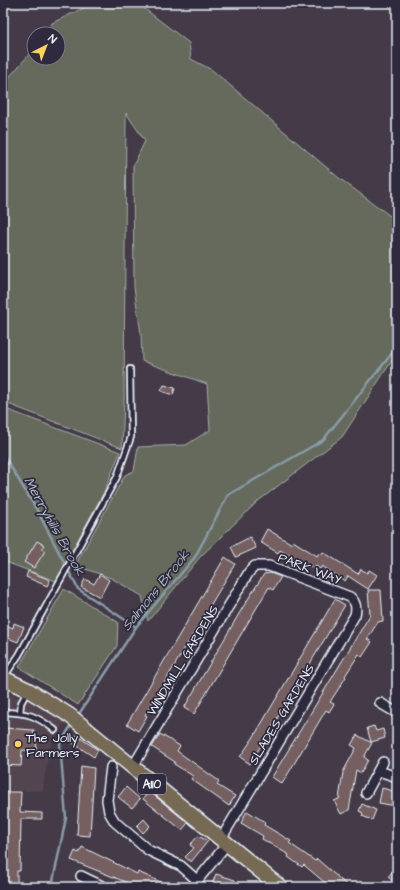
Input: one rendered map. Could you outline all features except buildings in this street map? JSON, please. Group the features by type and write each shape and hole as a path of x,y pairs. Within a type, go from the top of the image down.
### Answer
{"main road":[{"name":"A110","path":"3,678 28,690 69,715 132,768 280,887"}],"street":[{"name":"PARK WAY","path":"255,566 269,566 350,597 354,601"},
{"name":"WINDMILL GARDENS","path":"132,768 249,572 255,566"},
{"name":"SLADES GARDENS","path":"195,884 224,842 355,615 357,608 354,601"},
{"path":"380,703 397,713"},
{"path":"366,793 383,762"},
{"path":"111,767 107,800 109,812 115,822 148,850 176,863 195,884"},
{"path":"379,771 397,777"},
{"path":"81,876 104,887"}],"lane":[{"path":"3,678 19,655 117,477 131,437 130,369"},
{"path":"20,713 21,704 28,690"},
{"path":"3,712 36,716 56,730"}],"shaded area":[{"path":"9,694 29,701 65,722 52,740 43,791 3,790 3,697"}],"green space":[{"path":"94,3 137,3 189,43 191,59 212,70 339,178 397,221 397,353 342,437 257,502 200,557 148,621 142,596 111,578 80,567 77,562 125,475 134,471 138,447 186,445 210,430 207,384 142,361 141,334 134,287 133,166 145,141 126,113 124,402 122,448 3,402 3,84 26,58 26,66 66,66 66,26 51,26 52,23"},
{"path":"3,408 120,452 104,492 56,581 3,561"},
{"path":"64,589 118,622 117,646 78,705 19,667"}],"waterway":[{"name":"Salmons Brook","path":"77,717 136,627 195,557 228,495 323,440 397,347"},
{"name":"Merryhills Brook","path":"3,454 37,510 78,589 136,627"},
{"name":"Salmons Brook","path":"55,887 53,881 66,818 60,744 72,724"}],"place":[{"name":"The Jolly Farmers","path":"18,744"}]}
